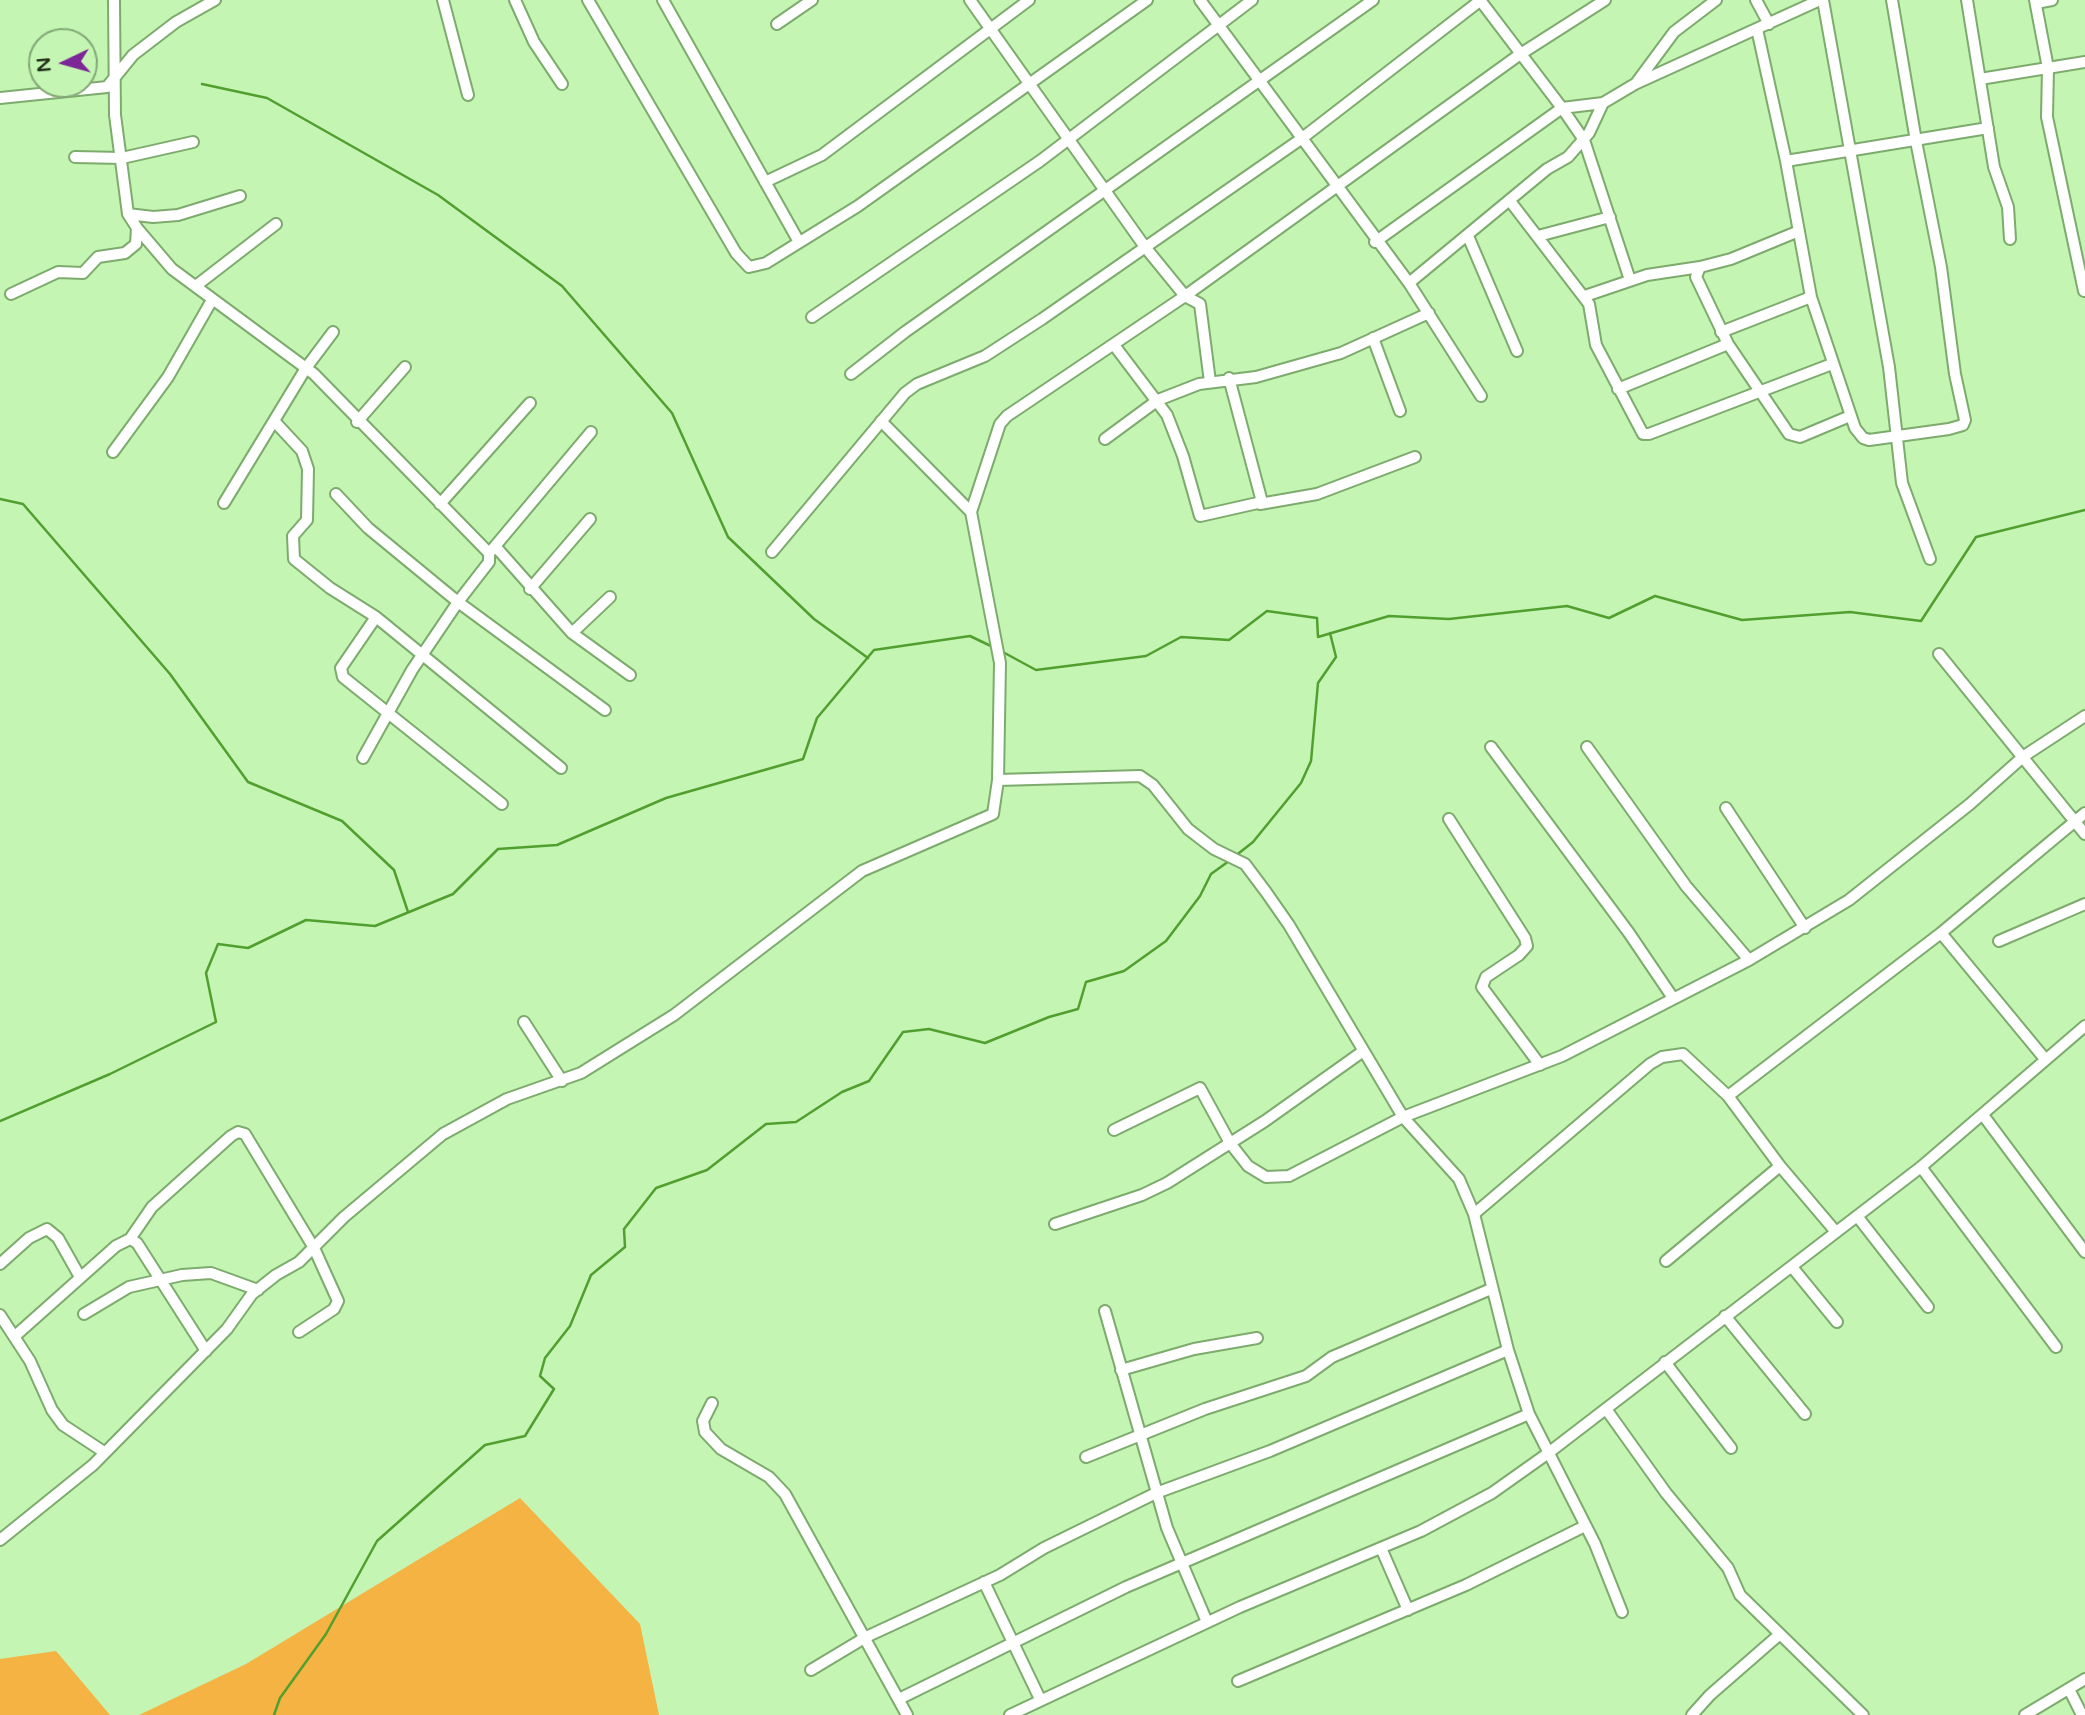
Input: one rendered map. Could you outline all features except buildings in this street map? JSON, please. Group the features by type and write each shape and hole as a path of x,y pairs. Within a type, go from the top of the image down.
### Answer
{"street":[{"path":"114,0 115,115 128,214 137,229 172,269 306,368 440,504 492,550 572,633 630,675"},
{"path":"0,98 107,87 133,55 176,22 215,0"},
{"path":"443,0 468,95"},
{"path":"515,0 534,41 562,84"},
{"path":"588,0 742,262 750,267 759,267 858,206 1147,0"},
{"path":"777,24 812,0"},
{"path":"970,0 1145,247 1185,296 1200,304 1210,382"},
{"path":"765,182 822,155 982,38 989,27 1029,0"},
{"path":"1200,0 1336,188 1409,283 1481,396"},
{"path":"812,317 991,196 1252,0"},
{"path":"851,374 1259,79 1373,0"},
{"path":"772,552 905,393 917,384 985,356 1145,247 1301,139 1480,0 1584,140 1630,280"},
{"path":"0,1540 93,1465 206,1351 258,1290 314,1248 344,1217 443,1134 507,1099 562,1081 674,1015 862,871 989,818 995,808 998,780 1000,663 971,512 1000,424 1007,416 1185,296 1519,55 1605,0"},
{"path":"1635,84 1674,32 1716,0"},
{"path":"1756,0 1769,24"},
{"path":"1376,242 1562,108 1603,103 1635,84 1822,0 1851,150 1899,437 1902,484 1930,559"},
{"path":"1757,29 1786,161 1811,296 1850,416 1863,438 1899,437 1949,429 1965,423 1941,267 1892,0"},
{"path":"1967,0 1994,167 2008,207 2010,239"},
{"path":"2052,0 2035,2 2048,68 2047,117 2084,291"},
{"path":"668,2 799,242"},
{"path":"1668,42 1682,62"},
{"path":"1980,79 2085,62"},
{"path":"1409,283 1547,169 1568,157 1584,140 1597,120 1603,103"},
{"path":"1786,161 1988,128"},
{"path":"75,156 122,159 193,142"},
{"path":"128,214 153,218 178,215 240,196"},
{"path":"1510,201 1585,296 1589,304 1596,345 1638,430 1649,435 1832,364"},
{"path":"1538,236 1610,217"},
{"path":"197,285 276,224"},
{"path":"11,294 58,272 83,273 98,257 125,253 136,244 137,229"},
{"path":"1585,296 1630,280 1731,259 1799,231"},
{"path":"1468,236 1517,351"},
{"path":"1700,267 1696,276 1721,332 1794,437 1850,416"},
{"path":"1721,332 1811,296"},
{"path":"113,453 169,377 212,300"},
{"path":"1105,439 1158,400 1210,382 1256,377 1320,360 1429,313"},
{"path":"224,503 306,368 333,332"},
{"path":"1373,338 1400,411"},
{"path":"1618,389 1728,344"},
{"path":"1114,345 1158,400 1183,456 1200,516 1317,494 1415,457"},
{"path":"357,422 405,367"},
{"path":"1229,378 1262,499 1260,505"},
{"path":"440,504 530,402"},
{"path":"881,421 971,512"},
{"path":"275,422 302,451 308,469 307,520 293,536 294,559 330,588 376,617 561,768"},
{"path":"363,758 422,657 458,602 489,562 492,550 591,432"},
{"path":"336,494 368,528 458,602 605,710"},
{"path":"530,589 590,519"},
{"path":"572,633 610,597"},
{"path":"376,617 340,672 387,715 502,804"},
{"path":"1939,654 2024,755 2081,817 2085,834"},
{"path":"1114,1130 1199,1088 1230,1143 1256,1174 1266,1177 1289,1176 1404,1117 1540,1065 1749,960 1805,928 1885,873 2024,755 2085,716"},
{"path":"1491,747 1673,998"},
{"path":"1587,747 1686,886 1749,960"},
{"path":"998,780 1140,776 1147,780 1199,839 1245,864 1289,925 1362,1052 1404,1117 1459,1179 1474,1214 1491,1289 1529,1414 1585,1525 1622,1612"},
{"path":"1726,808 1805,928"},
{"path":"1728,1096 1941,933 2081,817"},
{"path":"1449,819 1525,938 1527,946 1519,955 1486,977 1482,987 1540,1065"},
{"path":"1999,941 2085,904"},
{"path":"1941,933 2045,1059"},
{"path":"524,1022 562,1081"},
{"path":"1010,1715 1207,1622 1460,1512 1547,1454 1921,1167 2085,1026"},
{"path":"1055,1224 1142,1195 1191,1169 1362,1052"},
{"path":"1474,1214 1567,1132 1662,1057 1683,1054 1728,1096 1780,1166 1836,1232"},
{"path":"1983,1115 2085,1252"},
{"path":"15,1336 116,1246 131,1239 152,1207 238,1132 245,1134 314,1248 337,1306 299,1332"},
{"path":"1666,1261 1780,1166"},
{"path":"1921,1167 2056,1348"},
{"path":"1857,1216 1928,1307"},
{"path":"0,1264 29,1238 47,1229 58,1238 80,1277"},
{"path":"131,1239 137,1243 206,1351"},
{"path":"1792,1267 1837,1322"},
{"path":"84,1314 129,1287 182,1275 211,1273 258,1290"},
{"path":"1086,1457 1205,1409 1306,1376 1325,1361 1354,1347 1491,1289"},
{"path":"1105,1311 1156,1493 1181,1562 1207,1622"},
{"path":"0,1315 15,1336 60,1421 104,1452"},
{"path":"1725,1316 1805,1414"},
{"path":"1121,1370 1194,1349 1257,1338"},
{"path":"811,1670 866,1637 984,1582 1044,1548 1156,1493 1270,1451 1508,1350"},
{"path":"1665,1362 1731,1448"},
{"path":"712,1403 703,1421 705,1432 711,1441 779,1485 866,1637 907,1715"},
{"path":"1606,1409 1666,1493 1728,1568 1740,1595 1863,1715"},
{"path":"899,1699 1181,1562 1529,1414"},
{"path":"1238,1681 1408,1610 1585,1525"},
{"path":"1381,1548 1408,1610"},
{"path":"984,1582 1040,1699"},
{"path":"1692,1715 1710,1695 1780,1634"},
{"path":"2025,1715 2085,1679"},
{"path":"2068,1689 2082,1715"}],"shaded area":[{"path":"520,1498 640,1624 659,1715 139,1715 246,1664"},
{"path":"56,1651 110,1715 0,1715 0,1659"}],"waterway":[{"path":"202,84 267,98 438,195 562,286 672,413 728,537 814,619 868,658"},
{"path":"0,499 23,504 170,674 248,782 342,821 394,870 408,912"},
{"path":"1001,651 1036,670 1146,656 1181,637 1229,640 1267,611 1317,618 1318,637 1389,616 1449,619 1567,606 1609,618 1655,596 1742,620 1850,612 1921,621 1976,537 2085,510"},
{"path":"1234,857 1253,842 1301,783 1311,761 1318,683 1336,657 1330,633"},
{"path":"0,1121 110,1074 216,1022 206,973 218,944 248,948 306,920 375,926 453,894 498,849 557,845 666,798 803,759 817,718 874,650 970,636 995,648"},
{"path":"274,1715 280,1698 326,1634 377,1541 485,1445 525,1436 554,1389 540,1376 545,1358 570,1326 591,1275 625,1247 624,1229 656,1188 707,1170 766,1124 796,1122 842,1092 869,1081 903,1032 929,1029 985,1043 1049,1017 1078,1009 1086,982 1124,971 1166,941 1200,896 1211,874 1229,861"}]}
